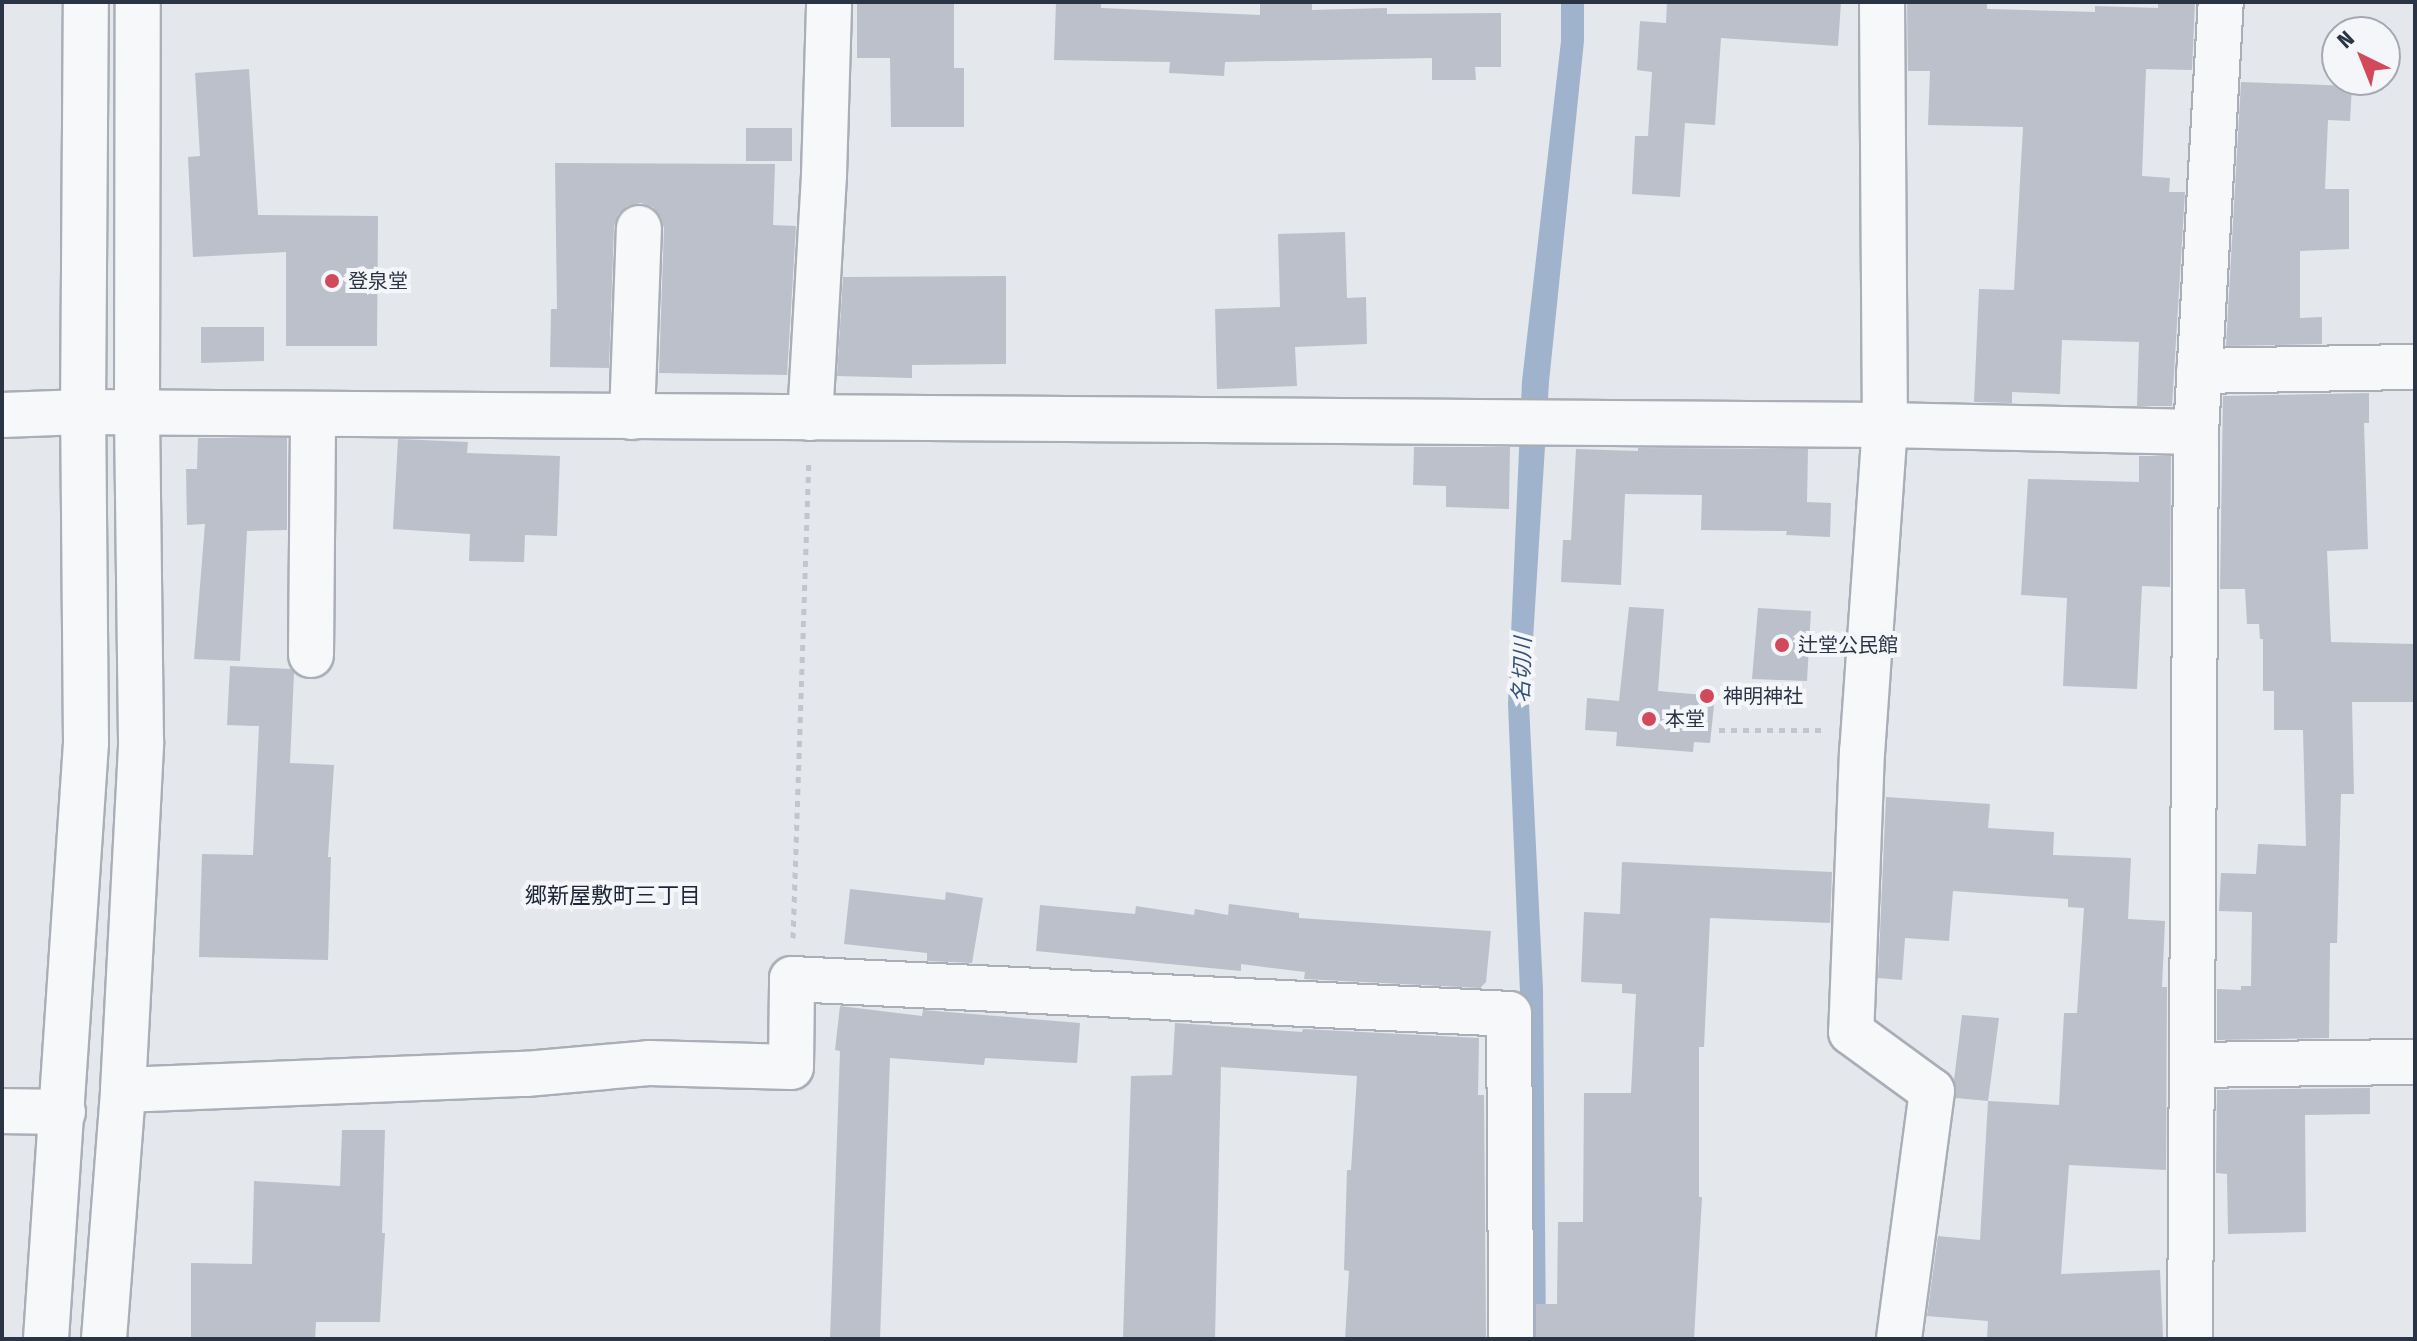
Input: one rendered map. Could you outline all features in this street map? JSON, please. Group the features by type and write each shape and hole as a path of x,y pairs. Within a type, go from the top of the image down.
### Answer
{"street":[{"path":"46,1339 86,743 83,412 86,2"},
{"path":"104,1339 123,1090 141,741 137,414 138,2"},
{"path":"810,418 824,175 829,2"},
{"path":"1882,2 1885,425 1863,730 1851,1032 1932,1091 1899,1339"},
{"path":"2190,1339 2196,432 2221,2"},
{"path":"632,417 639,228"},
{"path":"2199,371 2415,367"},
{"path":"2,415 83,412 1885,425 2196,432"},
{"path":"311,655 313,414"},
{"path":"123,1090 526,1074 649,1063 791,1067 792,979 1509,1014 1511,1339"},
{"path":"2192,1065 2415,1062"},
{"path":"2,1111 63,1112"}],"path":[{"path":"792,979 810,418"},
{"path":"1719,730 1863,730"}],"water":[{"name":"名切川","path":"1561,2 1584,2 1584,41 1549,382 1529,704 1543,989 1546,1339 1527,1339 1520,992 1508,704 1522,381 1561,41"}],"building":[{"path":"857,2 954,2 954,68 964,68 964,127 891,127 890,58 857,58"},
{"path":"1056,2 1101,2 1101,8 1260,15 1260,2 1312,2 1312,10 1387,8 1387,14 1501,13 1501,67 1475,67 1476,80 1432,80 1432,58 1225,62 1224,76 1169,73 1170,62 1054,60"},
{"path":"1667,2 1841,2 1838,46 1721,38 1715,125 1685,123 1680,197 1632,194 1635,136 1648,136 1652,72 1637,70 1640,21 1666,23"},
{"path":"1907,2 1987,2 1987,9 2095,12 2095,6 2158,8 2158,2 2195,2 2192,70 2146,69 2142,176 2170,178 2169,192 2185,192 2172,406 2137,406 2139,342 2062,340 2060,394 2012,392 2012,403 1974,402 1979,289 2014,290 2023,127 1928,125 1930,71 1908,71"},
{"path":"249,69 258,215 378,216 377,346 286,346 286,252 193,257 188,157 200,156 195,73"},
{"path":"2241,82 2321,85 2321,96 2351,96 2350,121 2328,120 2325,189 2349,189 2349,249 2300,251 2300,318 2322,317 2322,344 2226,346"},
{"path":"746,128 792,128 792,161 746,161"},
{"path":"555,163 775,164 773,225 796,226 787,375 659,373 664,228 661,217 653,207 641,203 627,206 618,214 614,226 609,368 550,367 551,309 557,309"},
{"path":"1345,232 1347,298 1366,297 1367,344 1295,347 1297,386 1217,389 1215,309 1280,307 1278,234"},
{"path":"1006,276 1006,364 912,365 912,378 837,376 843,277"},
{"path":"201,327 264,327 264,361 201,363"},
{"path":"2369,393 2369,423 2364,423 2368,549 2327,551 2331,642 2415,644 2415,702 2352,702 2354,794 2341,794 2337,943 2330,943 2329,1038 2217,1040 2217,989 2241,990 2241,986 2251,986 2252,912 2219,911 2221,873 2256,874 2258,844 2306,846 2303,730 2274,730 2274,691 2263,691 2263,639 2260,639 2259,624 2247,624 2245,589 2220,589 2223,396"},
{"path":"198,438 287,438 287,530 247,531 240,661 194,659 205,524 187,525 186,469 197,469"},
{"path":"398,439 468,442 467,453 560,456 557,536 525,535 524,562 469,561 470,534 393,529"},
{"path":"1414,447 1510,447 1509,509 1446,507 1446,486 1413,485"},
{"path":"1638,448 1808,449 1807,502 1831,503 1830,537 1786,535 1787,531 1701,530 1702,495 1625,494 1621,585 1561,582 1563,540 1571,540 1576,449 1638,451"},
{"path":"2139,456 2171,456 2170,587 2142,586 2137,689 2063,686 2067,598 2021,595 2028,479 2139,482"},
{"name":"本堂","path":"1629,607 1664,609 1658,691 1715,696 1710,743 1694,742 1693,752 1616,746 1617,732 1585,730 1587,698 1619,701"},
{"name":"辻堂公民館","path":"1758,608 1811,611 1807,681 1752,679"},
{"path":"230,666 291,669 294,673 290,763 334,765 328,857 331,857 328,960 199,957 202,854 253,855 259,726 227,725"},
{"path":"1886,797 1990,804 1988,828 2054,832 2053,855 2131,858 2128,919 2165,921 2162,987 2167,987 2166,1170 2069,1165 2061,1274 2160,1270 2163,1337 1987,1339 1988,1321 1927,1316 1938,1236 1980,1240 1988,1101 2059,1105 2064,1013 2077,1013 2084,908 2068,907 2068,899 1953,891 1949,941 1905,938 1902,980 1878,978"},
{"path":"1622,862 1832,872 1830,923 1710,918 1704,1047 1699,1047 1699,1197 1702,1197 1694,1339 1536,1339 1536,1304 1557,1304 1558,1222 1583,1222 1584,1093 1631,1093 1636,994 1622,993 1622,984 1581,982 1584,912 1620,914"},
{"path":"850,889 945,900 946,892 983,898 972,963 927,961 927,953 844,944"},
{"path":"1229,904 1299,913 1299,918 1491,931 1486,982 1480,988 1304,979 1305,972 1241,964 1241,971 1036,951 1040,905 1135,914 1136,906 1194,915 1195,909 1228,915"},
{"path":"840,1006 922,1016 923,1010 1080,1023 1077,1063 985,1058 984,1065 890,1058 880,1339 830,1339 840,1051 835,1050"},
{"path":"1962,1015 1999,1018 1988,1101 1956,1098 1954,1080"},
{"path":"1175,1023 1302,1032 1303,1029 1479,1038 1478,1095 1484,1095 1486,1339 1345,1339 1349,1271 1344,1270 1347,1170 1351,1170 1357,1076 1221,1067 1215,1339 1123,1339 1131,1076 1172,1075"},
{"path":"2370,1088 2370,1114 2305,1115 2306,1232 2228,1234 2227,1174 2216,1173 2217,1090"},
{"path":"342,1130 385,1130 382,1233 385,1233 380,1322 316,1322 315,1339 191,1339 191,1263 252,1264 254,1181 340,1186"}],"place":[{"name":"登泉堂","path":"332,281"},
{"name":"辻堂公民館","path":"1782,645"},
{"name":"神明神社","path":"1707,696"},
{"name":"本堂","path":"1649,719"}],"district":[{"name":"郷新屋敷町三丁目","path":"613,896"}]}
